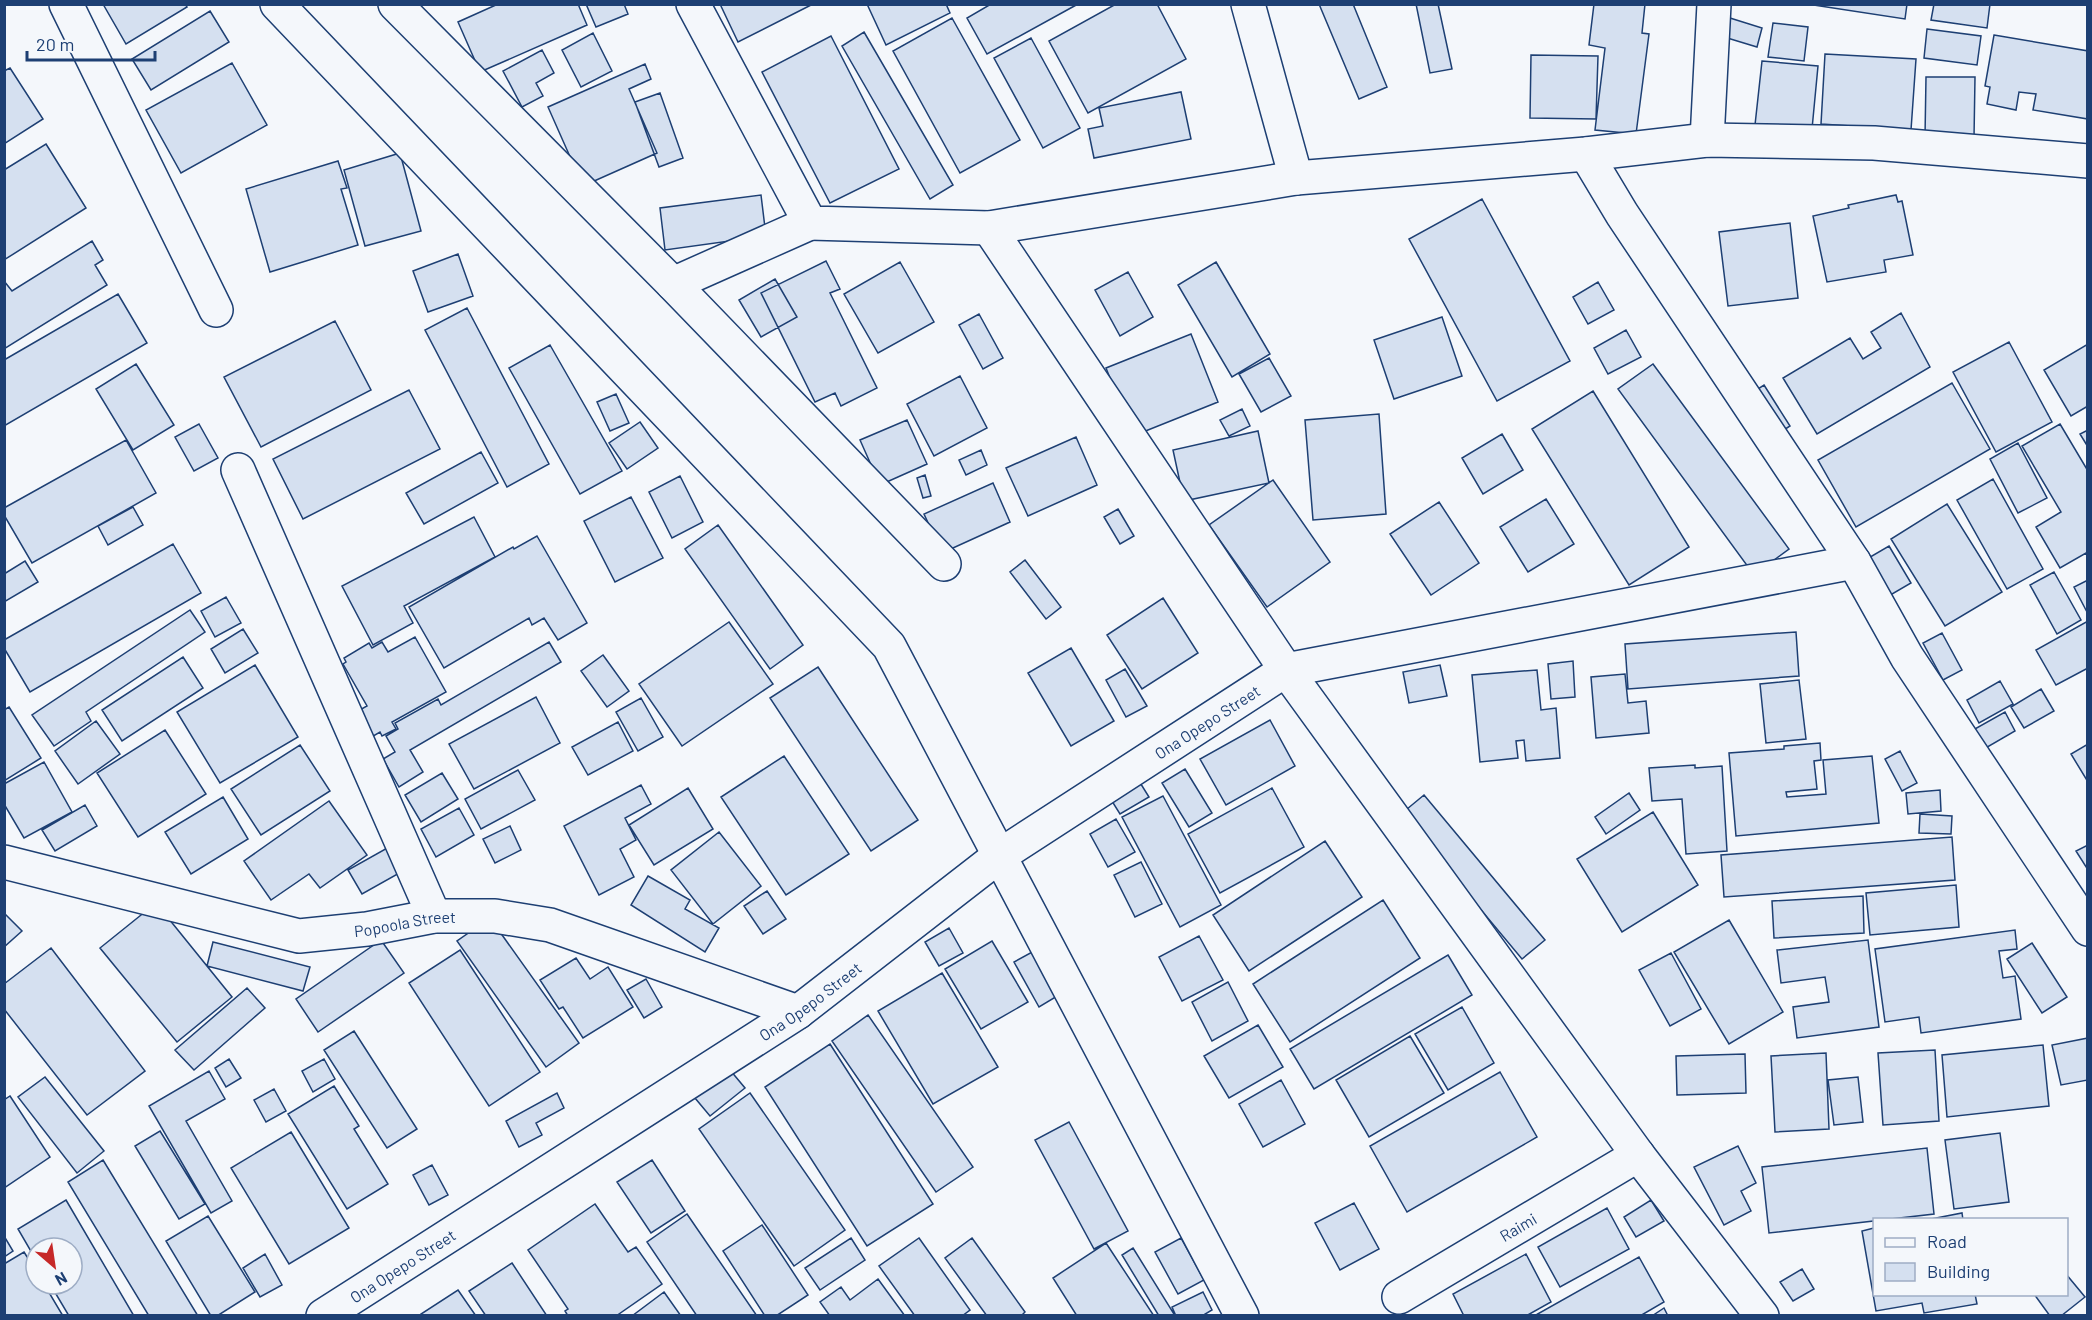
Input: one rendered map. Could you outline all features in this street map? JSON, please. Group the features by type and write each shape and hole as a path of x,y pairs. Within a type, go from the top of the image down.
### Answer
{"street":[{"path":"66,4 216,310"},
{"path":"277,4 889,646 1005,852 1242,1316"},
{"path":"395,4 673,284 944,564"},
{"path":"693,4 810,223"},
{"path":"1248,4 1296,178"},
{"path":"1707,140 1714,4"},
{"path":"673,284 810,223 989,228 1296,178 1586,154 1707,140 1874,143 2088,161"},
{"path":"1586,154 1622,214 1854,562 1907,657 2088,930"},
{"path":"989,228 1286,670 1638,1155 1762,1316"},
{"path":"238,470 434,916"},
{"path":"1286,670 1854,562"},
{"name":"Ona Opepo Street","path":"323,1316 359,1306 798,1012 1005,852 1286,670"},
{"name":"Popoola Street","path":"4,862 299,936 367,929 434,916 495,916 550,925 798,1012"},
{"name":"Raimi","path":"1399,1297 1638,1155"}],"building":[{"path":"103,4 185,4 187,7 126,44"},
{"path":"498,4 578,4 587,25 480,72 458,22"},
{"path":"586,4 624,4 628,14 596,27"},
{"path":"720,4 813,4 738,42"},
{"path":"867,4 946,4 950,13 886,45"},
{"path":"991,4 1078,4 987,54 967,18"},
{"path":"1116,4 1157,4 1186,59 1088,113 1049,41"},
{"path":"1319,4 1353,4 1387,87 1359,99"},
{"path":"1416,4 1438,4 1452,69 1430,73"},
{"path":"1594,4 1645,4 1642,33 1649,34 1636,134 1595,130 1605,48 1589,45"},
{"path":"1807,4 1907,4 1905,19"},
{"path":"1934,4 1990,4 1987,28 1931,20"},
{"path":"210,11 229,42 151,90 132,59"},
{"path":"952,18 1020,140 960,173 893,51"},
{"path":"1730,18 1762,28 1757,47 1724,37"},
{"path":"1773,23 1808,27 1804,61 1768,57"},
{"path":"1927,29 1981,36 1977,65 1924,58"},
{"path":"864,32 953,185 930,199 842,46"},
{"path":"593,33 612,71 581,87 562,50"},
{"path":"1994,35 2088,51 2088,119 2033,110 2036,94 2019,92 2016,110 1987,104 1990,87 1985,86"},
{"path":"831,36 899,169 830,203 762,72"},
{"path":"1031,38 1080,128 1043,148 994,58"},
{"path":"542,50 554,73 536,83 543,96 522,107 503,71"},
{"path":"1825,54 1916,59 1911,130 1821,124"},
{"path":"1531,55 1598,56 1596,119 1530,118"},
{"path":"1762,61 1818,66 1812,129 1755,125"},
{"path":"232,63 267,125 181,173 146,110"},
{"path":"645,64 651,79 629,89 657,153 583,186 548,107"},
{"path":"10,68 43,119 4,144 4,71"},
{"path":"1926,77 1975,77 1974,138 1925,137"},
{"path":"1181,92 1191,139 1094,158 1088,129 1103,126 1099,108"},
{"path":"660,93 683,158 659,167 635,102"},
{"path":"46,144 86,208 4,260 4,170"},
{"path":"400,153 421,231 365,246 344,170"},
{"path":"338,161 347,188 341,189 358,245 270,272 246,189"},
{"path":"761,195 766,236 665,250 660,208"},
{"path":"1896,195 1898,202 1902,201 1913,255 1884,260 1886,272 1827,282 1813,216 1849,208 1848,205"},
{"path":"1482,199 1570,361 1497,401 1409,239"},
{"path":"1790,223 1798,298 1728,306 1719,232"},
{"path":"92,241 103,260 95,265 107,285 4,349 4,281 12,291"},
{"path":"458,254 473,296 428,312 413,271"},
{"path":"826,261 840,289 830,293 877,388 841,406 835,393 815,402 761,293"},
{"path":"900,262 934,322 878,353 844,294"},
{"path":"1216,262 1270,354 1232,377 1178,285"},
{"path":"1128,272 1153,317 1120,336 1095,290"},
{"path":"775,279 797,317 761,337 739,300"},
{"path":"1598,282 1614,310 1588,324 1573,297"},
{"path":"118,294 147,343 4,426 4,360"},
{"path":"467,308 549,464 507,487 425,330"},
{"path":"1901,313 1930,367 1817,434 1783,378 1850,338 1863,359 1881,348 1871,332"},
{"path":"979,314 1003,358 983,369 959,325"},
{"path":"1442,317 1462,376 1394,399 1374,340"},
{"path":"335,321 371,390 261,447 224,377"},
{"path":"1626,330 1641,357 1608,374 1594,348"},
{"path":"1191,334 1218,402 1133,436 1106,368"},
{"path":"2009,342 2052,422 1996,452 1953,372"},
{"path":"2088,344 2088,406 2071,416 2044,370"},
{"path":"550,345 622,471 580,494 509,368"},
{"path":"1269,358 1291,396 1261,412 1239,374"},
{"path":"136,364 174,425 133,450 96,389"},
{"path":"1653,364 1789,549 1754,575 1618,389"},
{"path":"960,376 987,428 934,456 907,404"},
{"path":"1952,383 1990,449 1856,527 1818,460"},
{"path":"1764,385 1790,426 1773,437 1747,396"},
{"path":"409,390 440,449 303,519 273,459"},
{"path":"1593,391 1689,547 1629,585 1532,429"},
{"path":"616,394 629,423 610,431 597,402"},
{"path":"1242,409 1250,426 1229,436 1220,420"},
{"path":"1379,414 1386,514 1313,520 1305,420"},
{"path":"907,420 927,464 880,485 860,440"},
{"path":"640,422 658,448 627,469 609,443"},
{"path":"199,424 218,458 194,471 175,437"},
{"path":"2060,424 2088,471 2088,556 2086,553 2060,568 2036,527 2061,512 2022,446"},
{"path":"2088,430 2088,447 2080,434"},
{"path":"1258,431 1269,483 1184,501 1173,450"},
{"path":"1502,434 1523,470 1483,494 1462,458"},
{"path":"1076,437 1097,485 1028,516 1006,468"},
{"path":"126,440 156,493 32,563 4,515 4,508"},
{"path":"2018,443 2047,498 2018,513 1990,459"},
{"path":"981,450 987,465 966,475 959,460"},
{"path":"481,452 498,483 424,524 406,493"},
{"path":"925,475 931,496 923,498 917,478"},
{"path":"680,476 703,522 672,538 649,492"},
{"path":"1993,479 2043,569 2007,589 1957,500"},
{"path":"1273,480 1330,562 1267,607 1209,525"},
{"path":"993,483 1010,522 942,553 924,514"},
{"path":"631,497 663,558 615,582 584,521"},
{"path":"1546,499 1574,544 1528,572 1500,527"},
{"path":"1439,502 1479,563 1431,595 1390,534"},
{"path":"1947,504 2002,592 1945,626 1891,539"},
{"path":"133,507 143,525 108,545 98,526"},
{"path":"1118,509 1134,536 1120,544 1104,517"},
{"path":"474,517 495,557 404,606 413,623 373,645 342,586"},
{"path":"718,525 803,645 770,669 685,549"},
{"path":"537,536 587,623 558,640 544,618 532,625 529,618 444,668 409,607 513,547 514,549"},
{"path":"173,544 201,593 30,692 4,648 4,640"},
{"path":"1889,546 1911,583 1887,597 1865,560"},
{"path":"1025,560 1061,607 1046,619 1010,572"},
{"path":"25,561 38,582 4,602 4,574"},
{"path":"2054,572 2081,620 2057,634 2030,585"},
{"path":"2088,580 2088,614 2074,587"},
{"path":"226,597 241,623 215,637 201,611"},
{"path":"1163,598 1198,653 1142,689 1107,635"},
{"path":"190,610 205,632 86,712 91,721 54,746 32,715"},
{"path":"2088,621 2088,668 2056,685 2036,650"},
{"path":"729,622 773,684 682,746 639,684"},
{"path":"243,629 258,653 225,673 211,649"},
{"path":"1796,632 1799,676 1628,689 1625,644"},
{"path":"1942,633 1962,670 1943,680 1923,643"},
{"path":"415,637 446,692 392,722 396,729 382,736 380,732 363,742 349,716 367,706 343,664 346,662 344,658 369,643 372,648 382,642 388,652"},
{"path":"549,642 561,662 410,750 423,772 399,787 383,759 395,752 386,736 398,729 395,723 438,699 441,705"},
{"path":"1071,648 1114,721 1071,746 1028,673"},
{"path":"603,655 629,691 607,707 581,671"},
{"path":"183,657 203,688 122,741 102,710"},
{"path":"1573,661 1575,697 1551,699 1548,664"},
{"path":"255,665 298,737 220,783 177,712"},
{"path":"1440,665 1447,696 1409,703 1403,672"},
{"path":"818,667 918,820 871,851 770,698"},
{"path":"1125,669 1147,706 1126,717 1106,680"},
{"path":"1537,670 1541,710 1556,708 1560,758 1526,761 1524,740 1516,741 1518,758 1480,762 1472,675"},
{"path":"1625,674 1628,703 1646,701 1649,733 1596,738 1591,677"},
{"path":"1799,680 1806,739 1766,743 1760,684"},
{"path":"2000,681 2013,704 1979,723 1967,700"},
{"path":"2041,689 2054,711 2024,728 2011,707"},
{"path":"536,697 560,743 474,789 449,744"},
{"path":"641,698 663,737 638,751 616,712"},
{"path":"9,707 41,758 4,781 4,710"},
{"path":"2005,712 2015,731 1984,749 1973,730"},
{"path":"1270,720 1295,766 1226,805 1200,759"},
{"path":"96,721 120,754 78,784 55,751"},
{"path":"618,722 633,751 588,775 572,747"},
{"path":"165,730 206,794 138,837 97,773"},
{"path":"1820,743 1821,760 1814,761 1817,789 1786,792 1787,797 1826,794 1823,760 1872,756 1879,823 1736,836 1729,753 1784,749 1784,746"},
{"path":"2088,744 2088,782 2071,754"},
{"path":"300,745 330,791 261,835 231,789"},
{"path":"1900,751 1917,783 1902,791 1885,759"},
{"path":"784,756 849,854 786,895 721,797"},
{"path":"44,762 72,812 24,838 4,804 4,784"},
{"path":"1695,765 1695,768 1722,766 1727,851 1686,854 1682,799 1652,801 1649,768"},
{"path":"1185,769 1212,813 1189,827 1162,783"},
{"path":"518,770 535,800 481,829 465,799"},
{"path":"442,773 458,799 421,822 405,795"},
{"path":"1139,781 1149,797 1120,814 1110,798"},
{"path":"641,785 651,804 625,818 636,840 620,849 634,877 599,895 564,826"},
{"path":"688,788 713,829 654,865 629,825"},
{"path":"1272,788 1304,847 1220,893 1188,834"},
{"path":"1940,790 1941,811 1908,814 1906,793"},
{"path":"1629,793 1640,810 1606,834 1595,817"},
{"path":"1424,795 1545,940 1522,959 1401,814"},
{"path":"1163,796 1221,905 1180,927 1122,817"},
{"path":"223,797 248,839 191,874 165,832"},
{"path":"329,801 367,855 320,888 309,874 271,900 244,861"},
{"path":"85,805 97,826 55,851 42,830"},
{"path":"459,808 474,835 436,857 421,829"},
{"path":"1653,812 1698,885 1622,932 1577,859"},
{"path":"1920,814 1952,816 1951,834 1919,833"},
{"path":"1116,819 1135,852 1108,867 1090,834"},
{"path":"510,826 521,850 495,863 483,839"},
{"path":"719,832 761,886 713,924 671,870"},
{"path":"1952,837 1955,880 1724,897 1721,855"},
{"path":"1325,841 1362,897 1249,971 1213,915"},
{"path":"2088,845 2088,870 2076,851"},
{"path":"389,847 403,871 362,894 348,870"},
{"path":"1141,862 1162,904 1135,917 1114,875"},
{"path":"648,876 690,900 685,909 719,928 705,952 631,905"},
{"path":"1956,885 1959,927 1870,935 1866,893"},
{"path":"767,891 786,919 763,934 744,906"},
{"path":"1863,896 1864,933 1774,938 1772,901"},
{"path":"1383,900 1420,958 1290,1042 1253,984"},
{"path":"156,903 232,997 177,1042 100,948"},
{"path":"4,913 22,931 4,947"},
{"path":"490,918 579,1043 546,1067 457,941"},
{"path":"1729,920 1783,1012 1729,1044 1674,952"},
{"path":"949,928 963,953 939,966 925,942"},
{"path":"2015,930 2017,949 1999,951 2003,978 2015,976 2021,1019 1921,1033 1919,1017 1885,1022 1875,949"},
{"path":"1199,936 1223,980 1182,1001 1159,957"},
{"path":"381,940 404,973 318,1032 296,999"},
{"path":"1868,940 1879,1027 1797,1038 1793,1007 1829,1002 1825,977 1781,983 1777,950"},
{"path":"992,941 1028,1002 981,1029 945,969"},
{"path":"213,942 310,967 303,991 207,966"},
{"path":"2032,943 2067,997 2042,1013 2007,959"},
{"path":"51,948 145,1071 87,1115 4,1009 4,984"},
{"path":"460,950 540,1072 489,1106 409,983"},
{"path":"1034,951 1059,995 1039,1007 1014,962"},
{"path":"1671,953 1701,1009 1670,1026 1639,970"},
{"path":"1448,955 1472,995 1314,1089 1290,1049"},
{"path":"576,958 590,979 608,967 633,1007 583,1038 563,1007 559,1009 540,980"},
{"path":"942,973 998,1067 933,1104 878,1011"},
{"path":"646,979 662,1007 644,1018 627,990"},
{"path":"1228,982 1248,1021 1212,1041 1192,1002"},
{"path":"247,988 265,1008 194,1070 175,1050"},
{"path":"1462,1007 1494,1063 1448,1090 1415,1034"},
{"path":"868,1015 973,1167 936,1192 832,1041"},
{"path":"1258,1025 1283,1067 1229,1098 1204,1056"},
{"path":"354,1031 417,1129 387,1148 324,1050"},
{"path":"1410,1036 1444,1093 1369,1137 1336,1080"},
{"path":"2088,1038 2088,1080 2061,1085 2052,1045"},
{"path":"830,1044 933,1204 867,1246 765,1087"},
{"path":"2043,1045 2049,1106 1947,1117 1942,1055"},
{"path":"1935,1050 1939,1121 1883,1125 1878,1053"},
{"path":"1826,1053 1829,1129 1775,1132 1771,1056"},
{"path":"1745,1054 1746,1093 1677,1095 1676,1056"},
{"path":"229,1059 241,1078 226,1087 215,1068"},
{"path":"324,1059 335,1079 313,1092 302,1071"},
{"path":"730,1070 745,1088 710,1116 695,1098"},
{"path":"209,1071 225,1099 186,1121 232,1201 211,1213 149,1106"},
{"path":"1500,1072 1537,1137 1407,1212 1370,1146"},
{"path":"45,1077 104,1151 77,1173 18,1097"},
{"path":"1858,1077 1863,1122 1834,1125 1828,1080"},
{"path":"1281,1080 1305,1124 1263,1147 1239,1104"},
{"path":"334,1086 359,1126 354,1129 388,1184 347,1209 288,1114"},
{"path":"274,1089 286,1111 266,1122 254,1100"},
{"path":"557,1093 564,1108 536,1123 542,1135 519,1147 506,1121"},
{"path":"750,1093 845,1230 794,1266 699,1129"},
{"path":"10,1096 50,1157 4,1188 4,1100"},
{"path":"1069,1122 1128,1231 1094,1249 1035,1140"},
{"path":"160,1131 205,1204 179,1219 135,1146"},
{"path":"291,1132 349,1228 289,1264 231,1168"},
{"path":"2000,1133 2009,1202 1954,1209 1945,1140"},
{"path":"1738,1146 1756,1183 1741,1191 1751,1211 1724,1225 1694,1167"},
{"path":"1927,1148 1934,1214 1873,1218 1873,1221 1769,1233 1762,1167"},
{"path":"103,1160 198,1316 149,1316 68,1182"},
{"path":"652,1160 685,1211 651,1233 617,1182"},
{"path":"432,1165 448,1195 429,1205 413,1175"},
{"path":"66,1200 134,1316 69,1316 57,1296 84,1296 84,1236 24,1236 24,1239 18,1229"},
{"path":"1651,1200 1664,1221 1636,1237 1624,1217"},
{"path":"1354,1203 1379,1249 1340,1270 1315,1223"},
{"path":"595,1204 628,1252 636,1247 662,1284 616,1316 568,1316 565,1311 568,1309 528,1250"},
{"path":"1607,1208 1629,1249 1560,1287 1538,1247"},
{"path":"1962,1213 1963,1218 1936,1218"},
{"path":"687,1214 757,1316 697,1316 647,1242"},
{"path":"208,1216 255,1292 217,1316 211,1316 166,1241"},
{"path":"762,1225 808,1295 776,1316 765,1316 723,1251"},
{"path":"1873,1228 1873,1294 1862,1231"},
{"path":"4,1236 13,1251 4,1257"},
{"path":"851,1238 865,1260 820,1290 805,1268"},
{"path":"919,1238 970,1310 962,1316 915,1316 879,1266"},
{"path":"972,1238 1025,1312 1021,1316 987,1316 945,1258"},
{"path":"1181,1238 1204,1280 1178,1294 1155,1252"},
{"path":"1106,1243 1154,1316 1077,1316 1053,1278"},
{"path":"1133,1248 1174,1314 1171,1316 1159,1316 1122,1255"},
{"path":"24,1252 24,1296 51,1296 63,1316 4,1316 4,1264"},
{"path":"265,1254 282,1285 260,1297 243,1268"},
{"path":"1526,1254 1551,1302 1526,1316 1464,1316 1453,1294"},
{"path":"1639,1257 1664,1302 1640,1316 1534,1316"},
{"path":"512,1263 547,1316 486,1316 469,1291"},
{"path":"1802,1269 1814,1289 1793,1301 1780,1282"},
{"path":"2068,1276 2085,1297 2061,1316 2050,1316 2035,1296 2068,1296"},
{"path":"878,1279 905,1316 830,1316 820,1302 841,1287 850,1300"},
{"path":"458,1290 476,1316 422,1316 421,1314"},
{"path":"664,1292 681,1316 632,1316"},
{"path":"1203,1292 1212,1310 1202,1316 1176,1316 1172,1307"},
{"path":"1873,1296 1975,1296 1977,1304 1924,1313 1922,1303 1876,1311"},
{"path":"1664,1308 1668,1316 1652,1316"}]}
